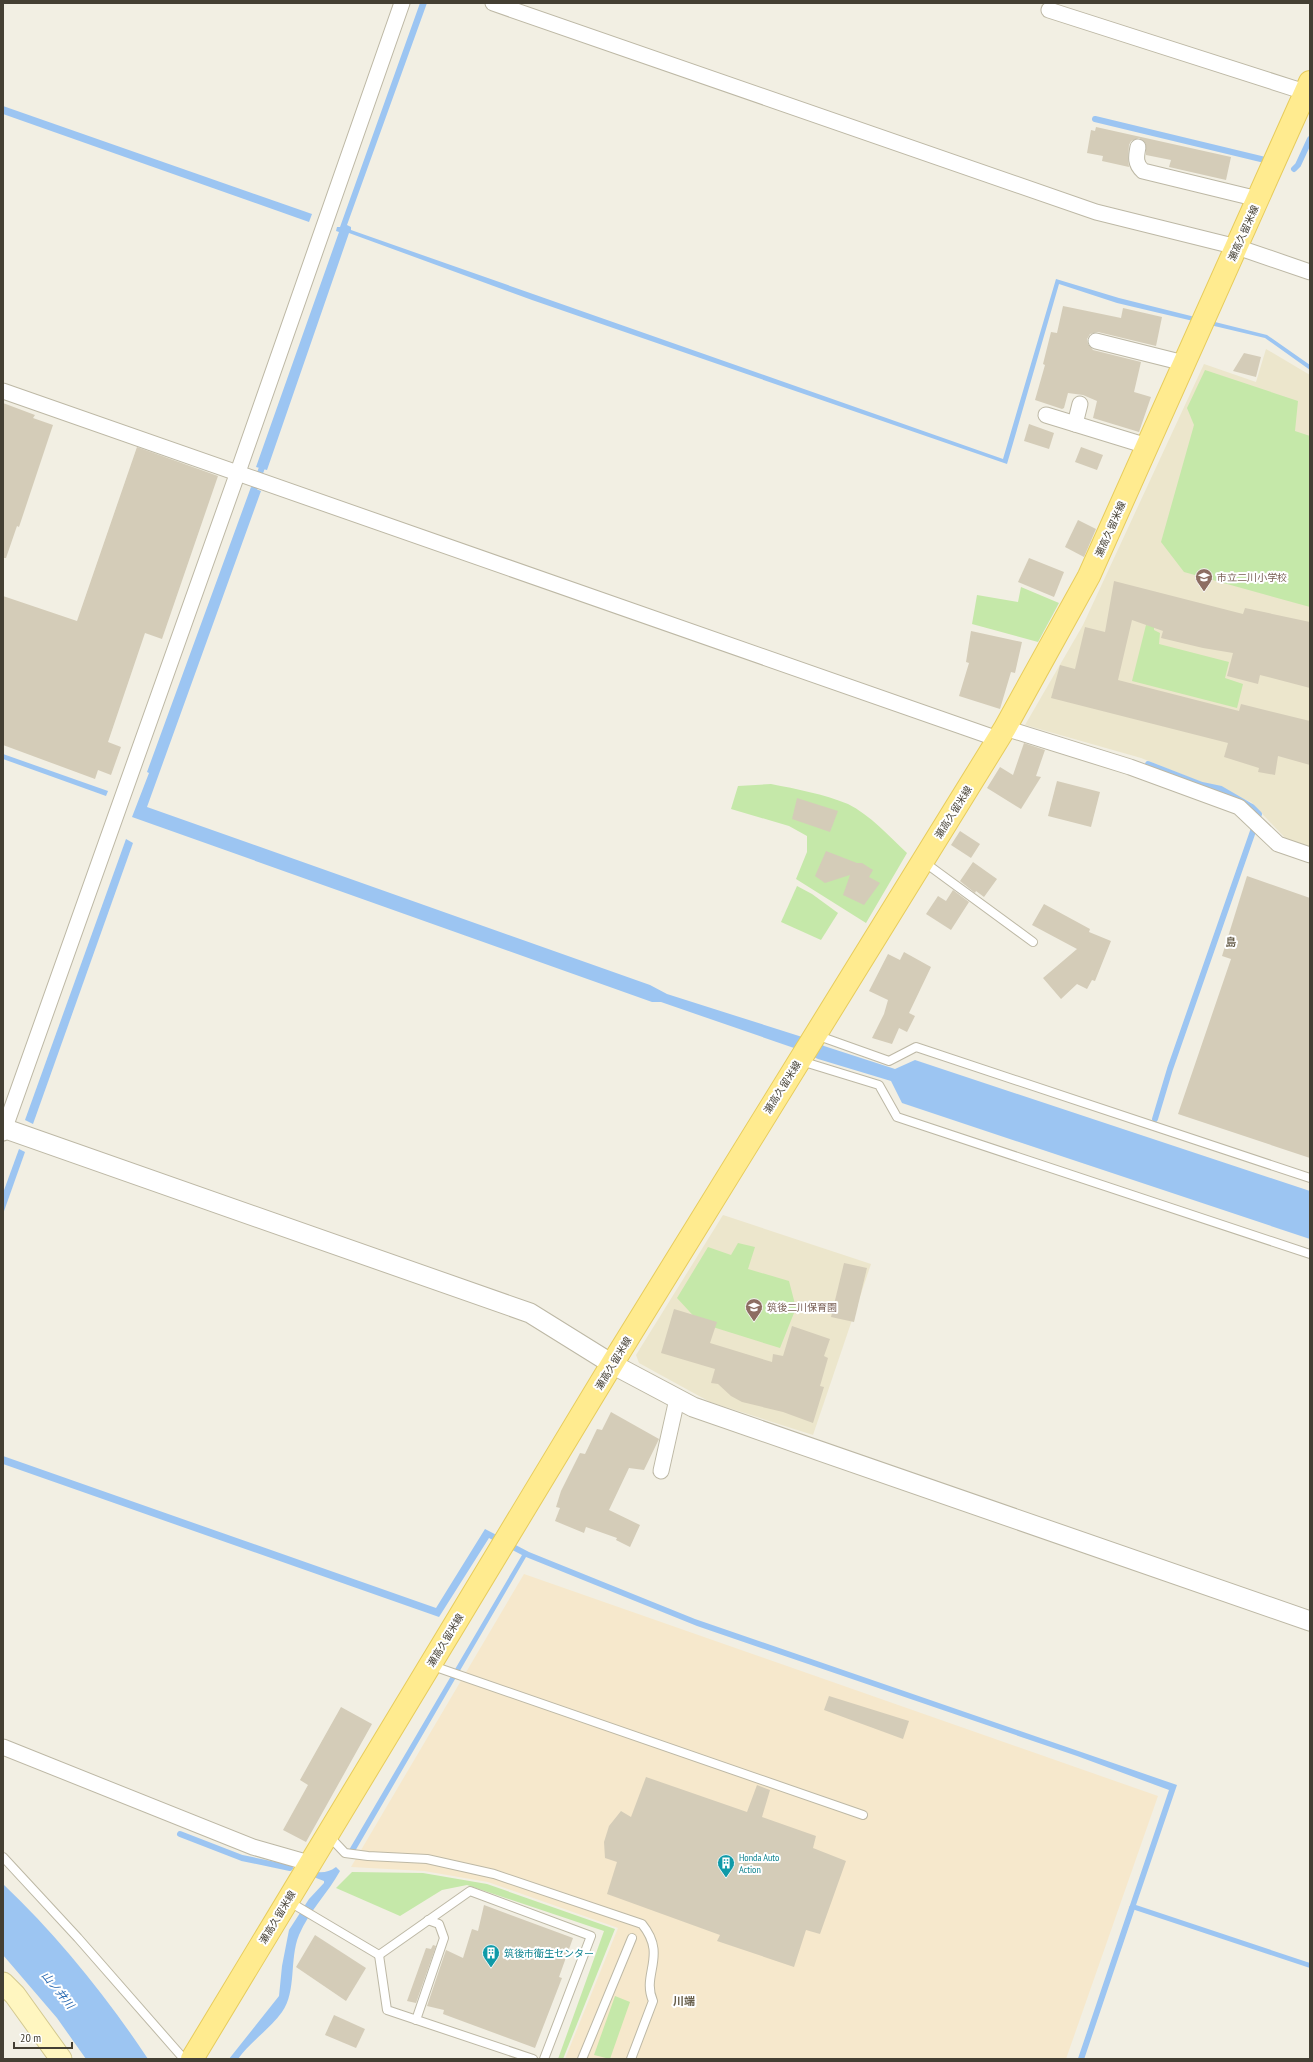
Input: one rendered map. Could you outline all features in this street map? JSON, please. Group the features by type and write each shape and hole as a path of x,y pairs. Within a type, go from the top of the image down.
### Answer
{"main road":[{"name":"瀬高久留米線","path":"192,2059 327,1834 437,1668 612,1364 1002,733 1090,576 1308,87"},
{"path":"3,1983 15,1996 61,2059"}],"street":[{"path":"402,3 238,472 4,1130 530,1313 612,1364 700,1410 1310,1621"},
{"path":"493,3 1096,212 1237,247 1310,272"},
{"path":"1058,9 1308,87"},
{"path":"1138,147 1136,157 1138,166 1143,172 1258,199"},
{"path":"1096,341 1184,363"},
{"path":"3,391 1002,733 1130,767 1239,807 1278,844 1310,854"},
{"path":"1075,424 1080,404"},
{"path":"1046,415 1147,446"},
{"path":"661,1471 677,1399"},
{"path":"3,1747 253,1847 309,1863"}],"lane":[{"path":"923,860 1032,942"},
{"path":"815,1035 889,1061 916,1047 1310,1178"},
{"path":"799,1060 879,1085 897,1117 1310,1254"},
{"path":"437,1668 862,1815"},
{"path":"327,1834 345,1853 368,1856 427,1858 494,1874 642,1924 649,1933 653,1943 654,1965 649,1991 653,2001 631,2059"},
{"path":"3,1856 78,1938 184,2059"},
{"path":"379,1955 470,1891 591,1936 544,2059"},
{"path":"287,1901 379,1955"},
{"path":"416,2020 444,1938 439,1924 428,1920"},
{"path":"582,2059 632,1938"},
{"path":"379,1955 387,2010 533,2059"}],"shaded area":[{"name":"市立二川小学校","path":"1266,349 1310,375 1310,848 1288,841 1251,802 1141,758 1025,725 1083,625 1204,364 1256,382"},
{"name":"筑後二川保育園","path":"723,1215 871,1264 813,1435 710,1402 639,1363 636,1355"},
{"path":"524,1574 1158,1796 1066,2059 565,2059 618,1928 488,1882 424,1871 351,1867"}],"green space":[{"path":"1205,370 1298,401 1295,431 1310,436 1310,607 1184,572 1161,542 1194,425 1187,408"},
{"path":"1021,587 1059,603 1038,642 972,624 977,595 1018,602"},
{"path":"1146,625 1154,626 1154,630 1160,633 1159,644 1229,662 1225,678 1243,684 1237,708 1132,681"},
{"path":"771,784 820,795 848,804 872,820 907,853 866,923 796,879 807,852 807,836 789,826 731,809 738,786"},
{"path":"797,886 812,894 838,913 821,940 781,922"},
{"path":"738,1243 755,1247 748,1269 789,1281 796,1308 780,1348 700,1323 677,1298 708,1247 731,1255"},
{"path":"352,1872 423,1873 487,1884 615,1929 563,2059 558,2059 604,1931 467,1885 442,1890 400,1916 336,1888"},
{"path":"615,1996 630,2002 610,2059 594,2055"}],"water":[{"path":"420,3 427,3 347,225 351,227 351,230 1003,459 1056,279 1119,298 1267,335 1310,365 1310,370 1265,338 1117,303 1059,284 1007,464 532,300 349,233 267,470 256,467 339,232 336,231 337,227 340,227"},
{"path":"3,106 312,214 309,222 3,114"},
{"path":"251,487 261,491 147,807 650,985 667,994 818,1042 824,1046 895,1069 915,1060 1310,1191 1310,1239 902,1103 891,1081 818,1059 794,1048 661,1002 652,1002 132,817"},
{"path":"3,754 108,791 106,796 3,759"},
{"path":"126,839 133,843 33,1124 25,1120"},
{"path":"19,1149 25,1152 3,1214 3,1193"},
{"path":"3,1456 436,1608 485,1529 529,1552 695,1619 1177,1785 1136,1905 1310,1963 1310,1968 1129,1908 1169,1790 1077,1756 697,1626 526,1557 354,1853 349,1850 522,1555 489,1538 439,1617 3,1464"},
{"path":"336,1867 340,1871 313,1910 299,1935 294,1954 290,1994 287,2004 271,2025 238,2059 229,2059 279,1996 282,1966 289,1930 309,1899 324,1883 324,1881 290,1868 314,1872 325,1872"},
{"name":"山ノ井川","path":"3,1884 62,1945 116,2013 148,2059 86,2059 57,2018 3,1955"}],"building":[{"path":"1096,127 1231,157 1226,180 1169,167 1171,160 1146,155 1146,144 1139,138 1131,141 1129,145 1129,167 1102,161 1103,156 1087,153 1091,130 1095,131"},
{"path":"1063,306 1121,318 1123,308 1162,317 1156,346 1098,332 1090,334 1087,339 1088,344 1093,350 1141,362 1134,392 1151,397 1139,432 1093,418 1097,401 1083,395 1068,393 1064,408 1062,409 1035,400 1045,365 1043,364 1051,332 1057,333"},
{"path":"1244,353 1261,357 1256,377 1233,371"},
{"path":"3,403 35,415 33,418 53,425 19,527 17,526 6,558 3,558"},
{"path":"1029,424 1054,433 1049,449 1024,441"},
{"path":"137,447 218,476 162,639 145,633 108,742 121,747 111,775 98,770 95,779 3,745 3,596 77,621"},
{"path":"1081,447 1103,455 1097,470 1075,462"},
{"path":"1078,520 1096,529 1084,557 1065,547"},
{"path":"1029,558 1064,572 1054,597 1018,582"},
{"path":"1114,581 1243,614 1245,608 1310,622 1310,688 1260,675 1258,684 1227,676 1233,653 1203,648 1161,638 1163,631 1132,620 1118,680 1239,711 1241,704 1310,721 1310,765 1278,756 1275,775 1258,772 1259,768 1224,757 1228,743 1051,698 1060,665 1075,669 1085,627 1105,632"},
{"path":"971,631 1022,642 1015,673 1011,672 1000,709 959,696 969,663 966,662"},
{"path":"1024,743 1045,750 1036,776 1041,777 1021,809 987,788 1000,767 1013,775"},
{"path":"1057,781 1100,792 1091,827 1048,816"},
{"path":"797,798 838,811 830,832 792,819"},
{"path":"960,831 980,844 971,858 951,845"},
{"path":"826,851 857,863 862,863 873,870 869,877 880,883 864,905 843,895 850,875 825,883 815,876"},
{"path":"973,862 997,879 984,897 976,891 975,893 960,881"},
{"path":"1247,876 1310,898 1310,1158 1178,1114 1231,959 1222,956"},
{"path":"953,890 969,902 951,930 926,914 938,896 946,901"},
{"path":"1044,904 1090,929 1089,932 1111,941 1095,981 1092,980 1087,989 1077,984 1061,999 1043,978 1077,949 1032,925"},
{"path":"904,952 931,967 909,1013 915,1016 907,1032 899,1028 892,1044 872,1038 884,1014 888,1000 869,991 888,954 900,960"},
{"path":"844,1263 867,1268 854,1322 831,1317"},
{"path":"674,1309 717,1322 710,1343 772,1362 773,1354 783,1356 792,1326 830,1339 824,1356 828,1358 820,1386 824,1387 813,1423 783,1412 742,1402 731,1396 718,1384 711,1383 715,1369 661,1353"},
{"path":"611,1412 659,1439 644,1470 629,1468 609,1510 640,1525 630,1547 616,1540 617,1538 586,1527 584,1533 555,1521 560,1508 556,1507 561,1491 580,1453 585,1454 597,1429 602,1430"},
{"path":"829,1696 909,1721 903,1739 824,1710"},
{"path":"341,1707 372,1724 306,1842 283,1830 308,1785 300,1780"},
{"name":"Honda Auto Action","path":"646,1777 747,1812 757,1785 770,1790 762,1817 816,1836 813,1848 846,1861 820,1934 806,1930 794,1967 717,1941 720,1935 607,1894 617,1862 605,1858 604,1842 609,1826 621,1811 631,1817"},
{"name":"筑後市衛生センター","path":"484,1905 573,1938 559,1977 562,1978 535,2048 443,2014 444,2010 427,2006 446,1950 463,1958 472,1929 478,1931"},
{"path":"315,1935 366,1968 346,2001 296,1967"},
{"path":"433,1945 436,1946 416,2003 407,2001 426,1948 431,1949"},
{"path":"334,2015 365,2029 356,2048 325,2035"}],"waterway":[{"path":"1095,119 1265,160"},
{"path":"1294,169 1298,165 1310,139"},
{"path":"252,495 264,462"},
{"path":"1148,764 1202,785 1221,789 1252,807 1259,814 1170,1069 1155,1119"},
{"path":"180,1834 242,1858 290,1868"},
{"path":"1081,2059 1132,1908"}],"place":[{"name":"市立二川小学校","path":"1204,592"},
{"name":"筑後二川保育園","path":"754,1322"},
{"name":"Honda Auto Action","path":"726,1878"},
{"name":"筑後市衛生センター","path":"491,1968"}],"district":[{"name":"島","path":"1231,942"},
{"name":"川端","path":"684,2001"}]}
